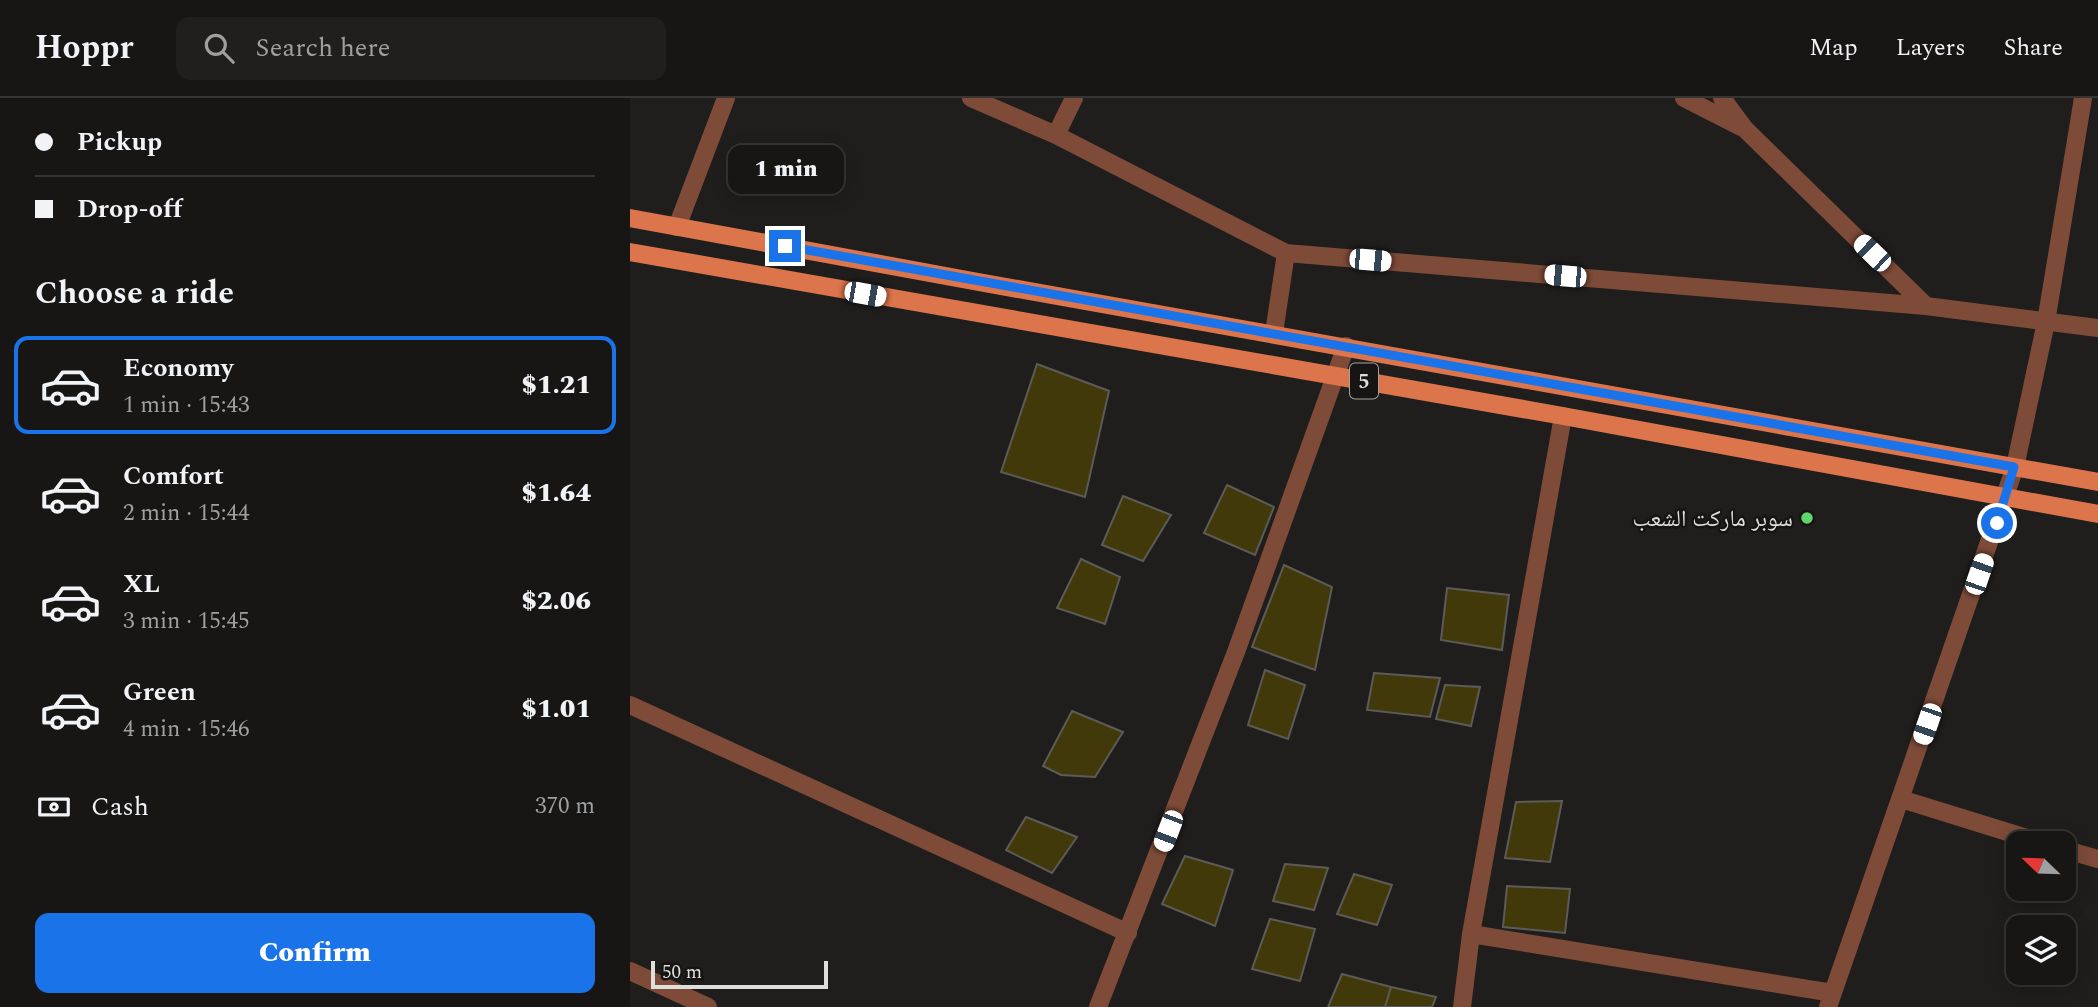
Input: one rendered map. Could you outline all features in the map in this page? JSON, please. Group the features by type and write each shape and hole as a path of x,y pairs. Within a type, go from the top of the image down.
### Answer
{"main road":[{"name":"5","path":"630,218 2098,482"},
{"name":"5","path":"630,252 1563,416 2098,514"}],"street":[{"path":"677,227 726,98"},
{"path":"971,98 1055,135 1286,253 1926,306 2098,328"},
{"path":"1055,135 1074,98"},
{"path":"1685,98 1745,129"},
{"path":"1722,98 1745,129 1926,306"},
{"path":"1471,934 1830,1000 2006,498 2046,322 2083,98"},
{"path":"1274,333 1286,253"},
{"path":"1098,1007 1236,652 1346,346"},
{"path":"1462,1007 1471,934 1563,416"},
{"path":"630,705 1128,933"},
{"path":"1900,799 2006,832"},
{"path":"2076,853 2098,859"},
{"path":"630,971 708,1007"}],"building":[{"path":"1037,364 1109,391 1085,497 1001,472"},
{"path":"1227,485 1274,507 1255,555 1204,533"},
{"path":"1123,496 1171,515 1143,561 1102,545"},
{"path":"1081,559 1120,577 1105,624 1057,608"},
{"path":"1284,565 1332,587 1315,670 1252,647"},
{"path":"1447,588 1509,595 1502,650 1441,640"},
{"path":"1265,670 1305,685 1288,739 1248,725"},
{"path":"1374,673 1440,678 1430,717 1367,710"},
{"path":"1445,685 1480,687 1471,726 1436,719"},
{"path":"1072,711 1123,732 1095,777 1061,775 1043,766"},
{"path":"1562,801 1550,862 1505,858 1516,802"},
{"path":"1026,817 1077,837 1052,873 1006,850"},
{"path":"1185,856 1233,870 1215,926 1162,904"},
{"path":"1285,864 1328,868 1314,910 1273,901"},
{"path":"1354,874 1392,885 1377,925 1337,914"},
{"path":"1507,886 1570,889 1565,933 1503,927"},
{"path":"1270,919 1315,929 1300,981 1252,969"},
{"path":"1342,974 1391,987 1385,1007 1328,1007"},
{"path":"1391,987 1436,997 1432,1007 1385,1007"}],"place":[{"name":"سوبر ماركت الشعب","path":"1807,518"}],"route":[{"path":"785,246 2014,467 1997,523"}]}
